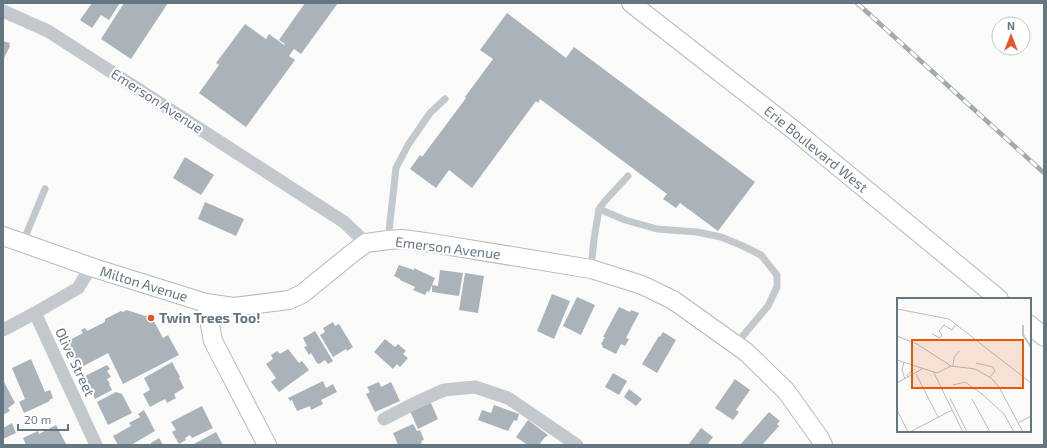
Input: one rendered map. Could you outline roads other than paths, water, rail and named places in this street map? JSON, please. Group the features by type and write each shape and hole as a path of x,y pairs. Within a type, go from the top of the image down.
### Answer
{"street":[{"name":"Erie Boulevard West","path":"631,3 795,131 998,298"},
{"name":"Emerson Avenue","path":"3,11 48,31 344,222 366,244 403,239 591,269 642,285 673,300 746,352 786,391 819,437 823,445"},
{"name":"Milton Avenue","path":"3,236 91,267 206,303 213,341 267,445"},
{"path":"206,303 234,307 289,300 302,294 366,244"},
{"path":"3,330 78,288 91,267"},
{"name":"Olive Street","path":"35,313 96,445"},
{"path":"1031,326 1044,337"},
{"path":"384,419 412,404 444,390 475,387 508,398 577,445"}],"lane":[{"path":"388,240 396,168 408,145 430,113 445,99"},
{"path":"591,269 594,239 600,209 605,201 628,176"},
{"path":"23,243 45,189"},
{"path":"600,209 625,220 657,230 697,232 721,237 760,255 777,275 777,287 768,306 736,345"}],"railway":[{"path":"857,3 1044,173"}],"place":[{"name":"Twin Trees Too!","path":"151,318"}]}
